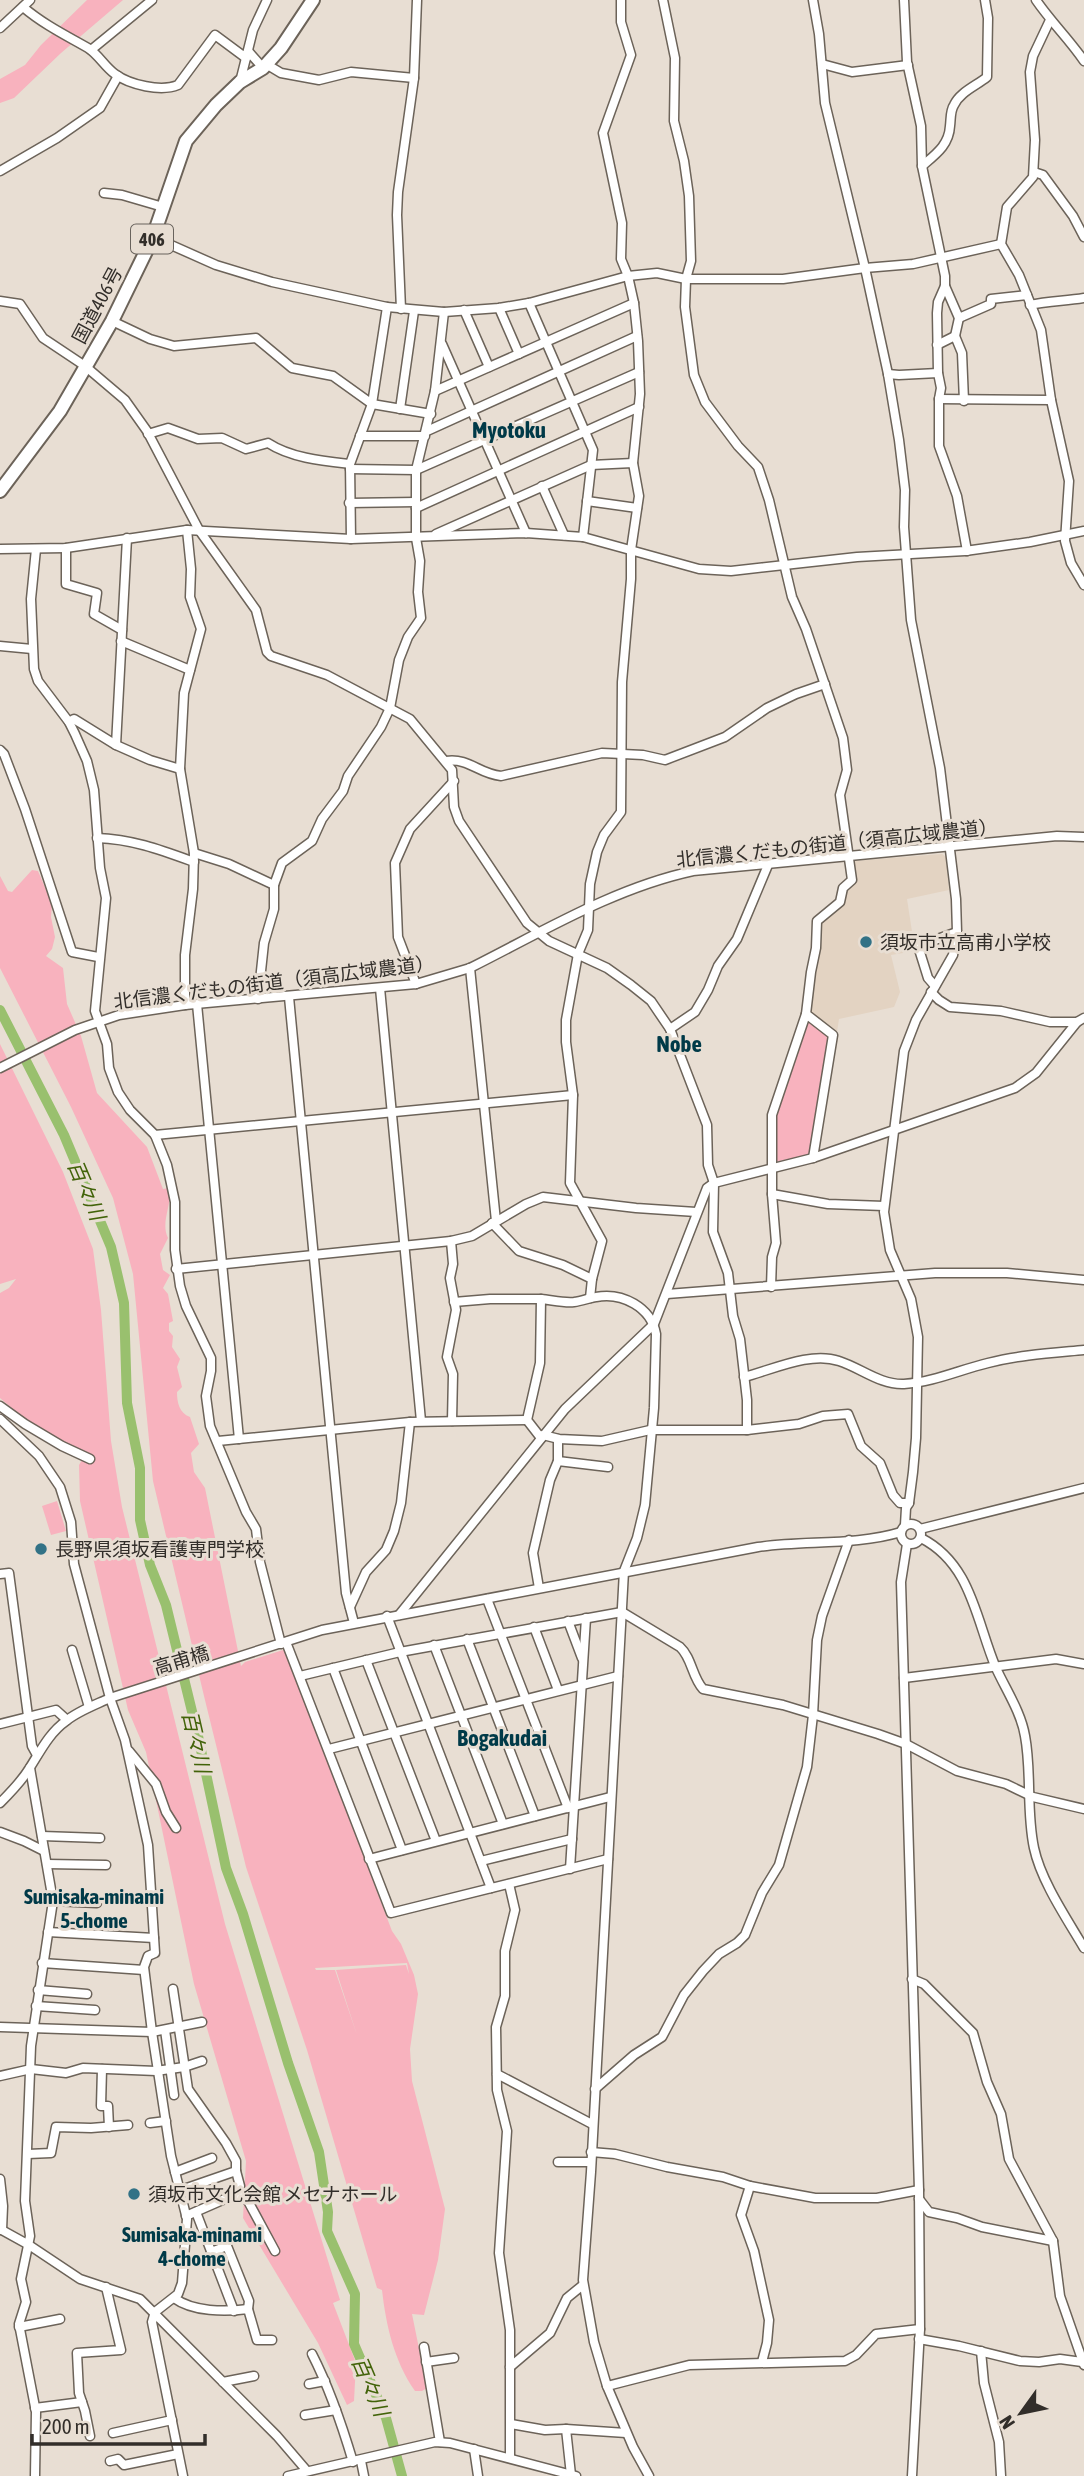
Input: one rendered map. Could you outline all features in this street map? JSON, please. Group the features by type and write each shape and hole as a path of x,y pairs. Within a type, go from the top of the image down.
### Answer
{"highway":[{"name":"国道406号","path":"0,491 60,411 112,321 153,237 186,141 216,105 240,82 264,66 281,48 313,0"}],"street":[{"path":"0,28 30,0"},
{"path":"91,50 152,0"},
{"path":"240,82 253,30 267,2 256,0"},
{"path":"401,309 398,192 414,78 417,0"},
{"path":"590,1298 601,1241 570,1183 573,1095 566,1020 578,954 588,930 590,884 597,852 604,835 621,812 622,682 631,550 639,496 633,463 639,407 634,303 621,259 622,223 603,133 631,55 621,22 621,0"},
{"path":"663,0 675,58 674,121 689,197 691,261 686,279 687,330 694,375 705,402 738,446 758,467 769,500 792,597 843,738 847,770 840,795 852,880 843,888 840,902 817,921 807,1014 772,1115 772,1194 776,1243 772,1257 771,1287"},
{"path":"813,0 825,103 866,268 888,374 903,469 911,620 940,768 956,899 957,932 953,955 916,1020 904,1051 884,1206 890,1250 911,1299 916,1318 918,1382 916,1438 909,1503 906,1508 912,1535 909,1565 901,1582 919,2195 919,2339 912,2476"},
{"path":"904,0 908,65 921,126 922,166 942,257 945,286 959,318 955,336 962,353 964,401"},
{"path":"922,166 946,144 950,133 952,107 961,94 987,77 988,18 985,0"},
{"path":"1041,2 1050,20 1070,40 1084,61"},
{"path":"23,7 41,22 91,50 118,76 157,89 169,89 178,85 215,36 264,66 281,73 320,80 351,72 414,78"},
{"path":"1050,20 1033,56 1030,72 1035,140 1034,172 1030,182 1006,209 1001,244 1019,275 1041,330 1051,401 1069,481 1065,541 1071,563 1084,585"},
{"path":"822,64 852,72 908,65"},
{"path":"0,170 57,138 100,108 118,76"},
{"path":"1034,172 1043,175 1073,216 1084,237"},
{"path":"104,193 122,195 163,207"},
{"path":"153,237 216,265 272,282 387,307 444,312 529,303 628,276 657,273 686,279 783,279 913,264 1001,244"},
{"path":"945,286 938,302 937,345 941,388 939,446 957,496 967,551"},
{"path":"959,318 991,304 991,299 1027,295"},
{"path":"1030,305 1084,298"},
{"path":"0,301 20,304 43,338 85,366 125,400 148,434 199,530 256,610 267,652 271,656 327,675 410,719 452,770 454,807 459,821 527,923 564,949 607,968 641,993 651,1001 670,1029 707,1125 708,1165 714,1183 713,1232 725,1262 733,1316 740,1339 747,1430"},
{"path":"529,303 593,450 583,537"},
{"path":"435,391 634,303"},
{"path":"351,539 350,466 372,404 387,307"},
{"path":"499,308 519,354"},
{"path":"464,310 489,368"},
{"path":"400,409 414,311"},
{"path":"258,999 264,943 274,909 274,885 282,863 312,841 322,819 343,791 348,776 381,727 390,708 399,660 408,637 421,618 418,592 420,561 416,538 416,470 435,391 444,312"},
{"path":"112,321 150,339 174,346 256,338 262,340 292,368 333,376 372,404 430,414"},
{"path":"360,436 426,433 637,336"},
{"path":"937,345 955,336"},
{"path":"441,342 526,533"},
{"path":"148,434 167,428 198,439 222,438 246,449 268,443 278,449 350,466 416,470 639,372"},
{"path":"888,374 938,373"},
{"path":"939,399 1051,401"},
{"path":"349,503 416,505 639,407"},
{"path":"430,537 591,465 633,463"},
{"path":"542,486 564,535"},
{"path":"587,500 637,508"},
{"path":"0,549 66,548 187,530 351,539 526,533 583,537 659,560 699,569 731,571 857,556 967,551 1084,531"},
{"path":"185,1005 185,955 194,858 180,769 184,693 201,629 190,597 191,569 187,530"},
{"path":"117,745 127,538"},
{"path":"66,548 66,584 97,593 94,614 122,630"},
{"path":"36,549 31,599 32,649 38,681 69,722 87,761 94,790 97,838 106,898 94,1011 107,1044 109,1068 118,1092 130,1110 155,1135 167,1165 175,1202 176,1269 186,1306 211,1358 206,1396 210,1426 246,1512 256,1529 260,1562 284,1643 300,1676 391,1913 608,1860"},
{"path":"121,640 190,670"},
{"path":"0,646 32,649"},
{"path":"446,761 460,759 486,774 501,776 589,755 620,754 665,760 726,737 776,704 825,684"},
{"path":"69,722 74,719 117,745 150,760 180,769"},
{"path":"0,750 4,754 25,809 72,951 98,957"},
{"path":"416,984 398,937 395,863 410,829 454,781"},
{"name":"北信濃くだもの街道（須高広域農道）","path":"0,1068 98,1020 185,1005 416,984 470,968 589,909 658,879 694,871 1057,836 1084,837"},
{"path":"97,838 141,843 194,858 229,864 274,885"},
{"path":"670,1029 695,1012 718,966 737,939 768,865"},
{"path":"957,932 918,946 928,978 939,1000 950,1007 1001,1011 1050,1023 1080,1020"},
{"path":"470,968 494,1222 519,1251 563,1265 592,1279"},
{"path":"380,988 421,1421"},
{"path":"289,997 346,1593 354,1623"},
{"path":"197,1004 239,1439"},
{"path":"807,1014 833,1035 813,1158"},
{"path":"399,1615 579,1394 645,1336 654,1324 707,1188 714,1183 813,1158 1015,1088 1037,1073 1080,1020"},
{"path":"155,1135 573,1095"},
{"path":"772,1194 828,1204 884,1206"},
{"path":"176,1269 451,1241 472,1236 542,1197 696,1212"},
{"path":"451,1241 453,1264 450,1278 456,1310 447,1357 453,1374 452,1421"},
{"path":"667,1294 935,1273 1007,1273 1084,1280"},
{"path":"454,1302 490,1299 565,1302 613,1297 634,1303 654,1324 656,1334 654,1408 645,1505 637,1538 624,1572 583,2285 594,2342 607,2386 626,2433 649,2476"},
{"path":"527,1419 540,1363 541,1299"},
{"path":"744,1377 795,1362 826,1358 892,1383 918,1382 1006,1359 1084,1350"},
{"path":"0,1406 62,1446 90,1459"},
{"path":"527,1419 542,1437 602,1441 650,1430 747,1430 799,1424 823,1416 848,1414 861,1446 880,1463 893,1494 900,1503 909,1503"},
{"path":"0,1419 39,1456 60,1486 71,1522 74,1564 110,1698 127,1748 148,1845 155,1953 145,1960 144,1970 156,2071 171,2156 186,2216 186,2254 182,2283 178,2294 155,2312 152,2322 183,2476"},
{"path":"218,1441 421,1421 527,1419"},
{"path":"350,1608 366,1572 386,1550 394,1531 401,1503 411,1422"},
{"path":"539,1588 533,1553 550,1480 558,1461 558,1438"},
{"path":"558,1461 608,1467"},
{"name":"高甫橋","path":"0,1803 30,1768 56,1730 89,1707 322,1630 791,1542 849,1541 912,1535 961,1519 1084,1488"},
{"path":"912,1535 937,1548 969,1588 995,1666 1025,1735 1034,1850 1044,1875 1084,1948"},
{"path":"595,2089 634,2054 662,2037 684,1995 703,1971 719,1954 737,1943 744,1935 762,1893 779,1865 807,1767 817,1640 822,1616 849,1541"},
{"path":"0,1574 9,1573 32,1746 37,1755"},
{"path":"487,1599 571,1807"},
{"path":"300,1676 434,1645 622,1612 686,1652 703,1689 783,1706 906,1744 957,1770 1006,1784 1033,1797 1084,1809"},
{"path":"387,1616 491,1888"},
{"path":"570,1869 571,1807 586,1618"},
{"path":"568,1621 583,1661"},
{"path":"534,1627 558,1690"},
{"path":"467,1639 535,1816"},
{"path":"434,1645 503,1824"},
{"path":"72,1650 89,1707"},
{"path":"904,1678 1056,1659 1084,1664"},
{"path":"366,1660 436,1841"},
{"path":"333,1668 402,1850"},
{"path":"328,1749 618,1676"},
{"path":"0,1724 56,1710 67,1720"},
{"path":"127,1748 156,1784 166,1812 176,1828"},
{"path":"30,1768 53,1901 33,2029 25,2201 30,2236 21,2279 26,2302 19,2327 35,2408 36,2476"},
{"path":"369,1858 610,1797"},
{"path":"0,1832 24,1840 44,1851"},
{"path":"42,1836 100,1838"},
{"path":"481,1861 572,1839"},
{"path":"47,1864 106,1865"},
{"path":"509,1884 515,1910 505,1951 505,1996 496,2027 497,2090 507,2131 499,2253 510,2330 510,2458"},
{"path":"53,1901 97,1903"},
{"path":"48,1932 154,1938"},
{"path":"42,1963 144,1970"},
{"path":"912,1979 924,1984 973,2033 987,2082 1001,2114 1009,2159 1053,2241 1060,2296 1083,2363"},
{"path":"173,1989 177,2028 190,2094 236,2161 240,2186 238,2195"},
{"path":"38,1990 87,1993"},
{"path":"36,2006 95,2010"},
{"path":"0,2026 152,2032 202,2022"},
{"path":"165,2030 174,2095"},
{"path":"0,2076 31,2069 66,2073 83,2068 156,2071 202,2061"},
{"path":"102,2069 101,2106 108,2106 109,2127"},
{"path":"497,2074 592,2124"},
{"path":"161,2097 190,2094"},
{"path":"150,2123 166,2122"},
{"path":"28,2154 51,2153 56,2127 128,2126"},
{"path":"558,2162 615,2154 667,2168 723,2177 750,2186 811,2197 837,2199 919,2195"},
{"path":"175,2172 212,2158"},
{"path":"181,2190 236,2171"},
{"path":"0,2179 3,2206 1,2229 80,2278 140,2299 277,2437 306,2472"},
{"path":"750,2186 741,2215 754,2251 769,2320 762,2362"},
{"path":"186,2216 238,2195"},
{"path":"238,2195 248,2201 275,2251"},
{"path":"919,2195 929,2212 982,2227 1053,2241"},
{"path":"195,2212 234,2311"},
{"path":"211,2252 227,2246 249,2301 248,2309 257,2340 272,2340"},
{"path":"510,2367 550,2333 566,2298 583,2285"},
{"path":"90,2436 79,2393 77,2353 121,2350 106,2287"},
{"path":"174,2298 184,2306 234,2311 248,2309"},
{"path":"19,2327 60,2319"},
{"path":"607,2386 689,2365 845,2361 856,2355 876,2334 919,2329"},
{"path":"919,2339 1020,2361 1039,2362 1060,2358 1083,2363"},
{"path":"424,2347 440,2442"},
{"path":"981,2351 984,2383 999,2442 1001,2476"},
{"path":"312,2354 365,2476"},
{"path":"426,2362 450,2360"},
{"path":"223,2382 254,2375"},
{"path":"309,2384 325,2381"},
{"path":"35,2408 82,2402"},
{"path":"304,2415 336,2410"},
{"path":"113,2433 172,2420"},
{"path":"510,2424 545,2430 626,2433"},
{"path":"294,2475 440,2442 574,2475 566,2429"},
{"path":"474,2449 478,2476"},
{"path":"110,2460 118,2459 124,2465 178,2454"},
{"path":"531,2464 534,2476"}],"shaded area":[{"path":"87,0 123,0 14,98 0,103 0,79 25,65 41,45"},
{"name":"須坂市立高甫小学校","path":"942,854 946,857 949,890 907,899 915,951 891,955 900,992 894,1007 839,1019 837,1032 810,1013 820,922 856,880 853,861"},
{"path":"32,870 38,871 52,904 51,917 55,937 52,949 46,956 63,968 67,1004 81,1036 97,1093 147,1147 163,1189 169,1188 165,1226 168,1238 160,1254 163,1270 170,1275 163,1288 168,1294 173,1321 169,1323 169,1331 173,1336 172,1347 180,1359 177,1367 182,1387 177,1392 177,1400 181,1410 190,1417 199,1444 191,1453 194,1472 205,1488 241,1666 245,1662 283,1650 286,1652 392,1931 401,1944 414,1975 418,1994 410,2049 412,2081 445,2209 438,2260 424,2315 412,2314 427,2388 422,2391 415,2391 396,2355 382,2290 377,2288 307,2050 246,1867 153,1481 133,1274 113,1198 71,1107 0,968 0,876 8,891 12,892","holes":["407,1963 409,1974 406,1965 336,1970 357,2035 335,1970 315,1968"]},
{"path":"807,1017 832,1035 813,1154 774,1162 777,1114"},
{"path":"0,1044 63,1172 93,1249 101,1310 111,1441 122,1507 225,1924 340,2300 333,2303 356,2363 354,2401 347,2405 318,2343 243,2218 246,2161 194,1984 146,1752 128,1710 80,1501 79,1465 86,1453 28,1422 0,1398 0,1293 9,1288 16,1279 0,1284"},
{"path":"57,1501 66,1531 51,1535 42,1506"}],"waterway":[{"name":"百々川","path":"0,1010 64,1135 111,1247 124,1303 127,1403 140,1468 140,1520 150,1565 166,1605 226,1868 319,2152 328,2212 327,2231 355,2294 354,2344 386,2418 402,2476"}],"place":[{"name":"須坂市立高甫小学校","path":"866,942"},
{"name":"長野県須坂看護専門学校","path":"41,1549"},
{"name":"須坂市文化会館 メセナホール","path":"134,2194"}],"district":[{"name":"Myotoku","path":"509,430"},
{"name":"Nobe","path":"679,1044"},
{"name":"Bogakudai","path":"502,1738"},
{"name":"Sumisaka-minami 5-chome","path":"94,1908"},
{"name":"Sumisaka-minami 4-chome","path":"192,2246"}]}
